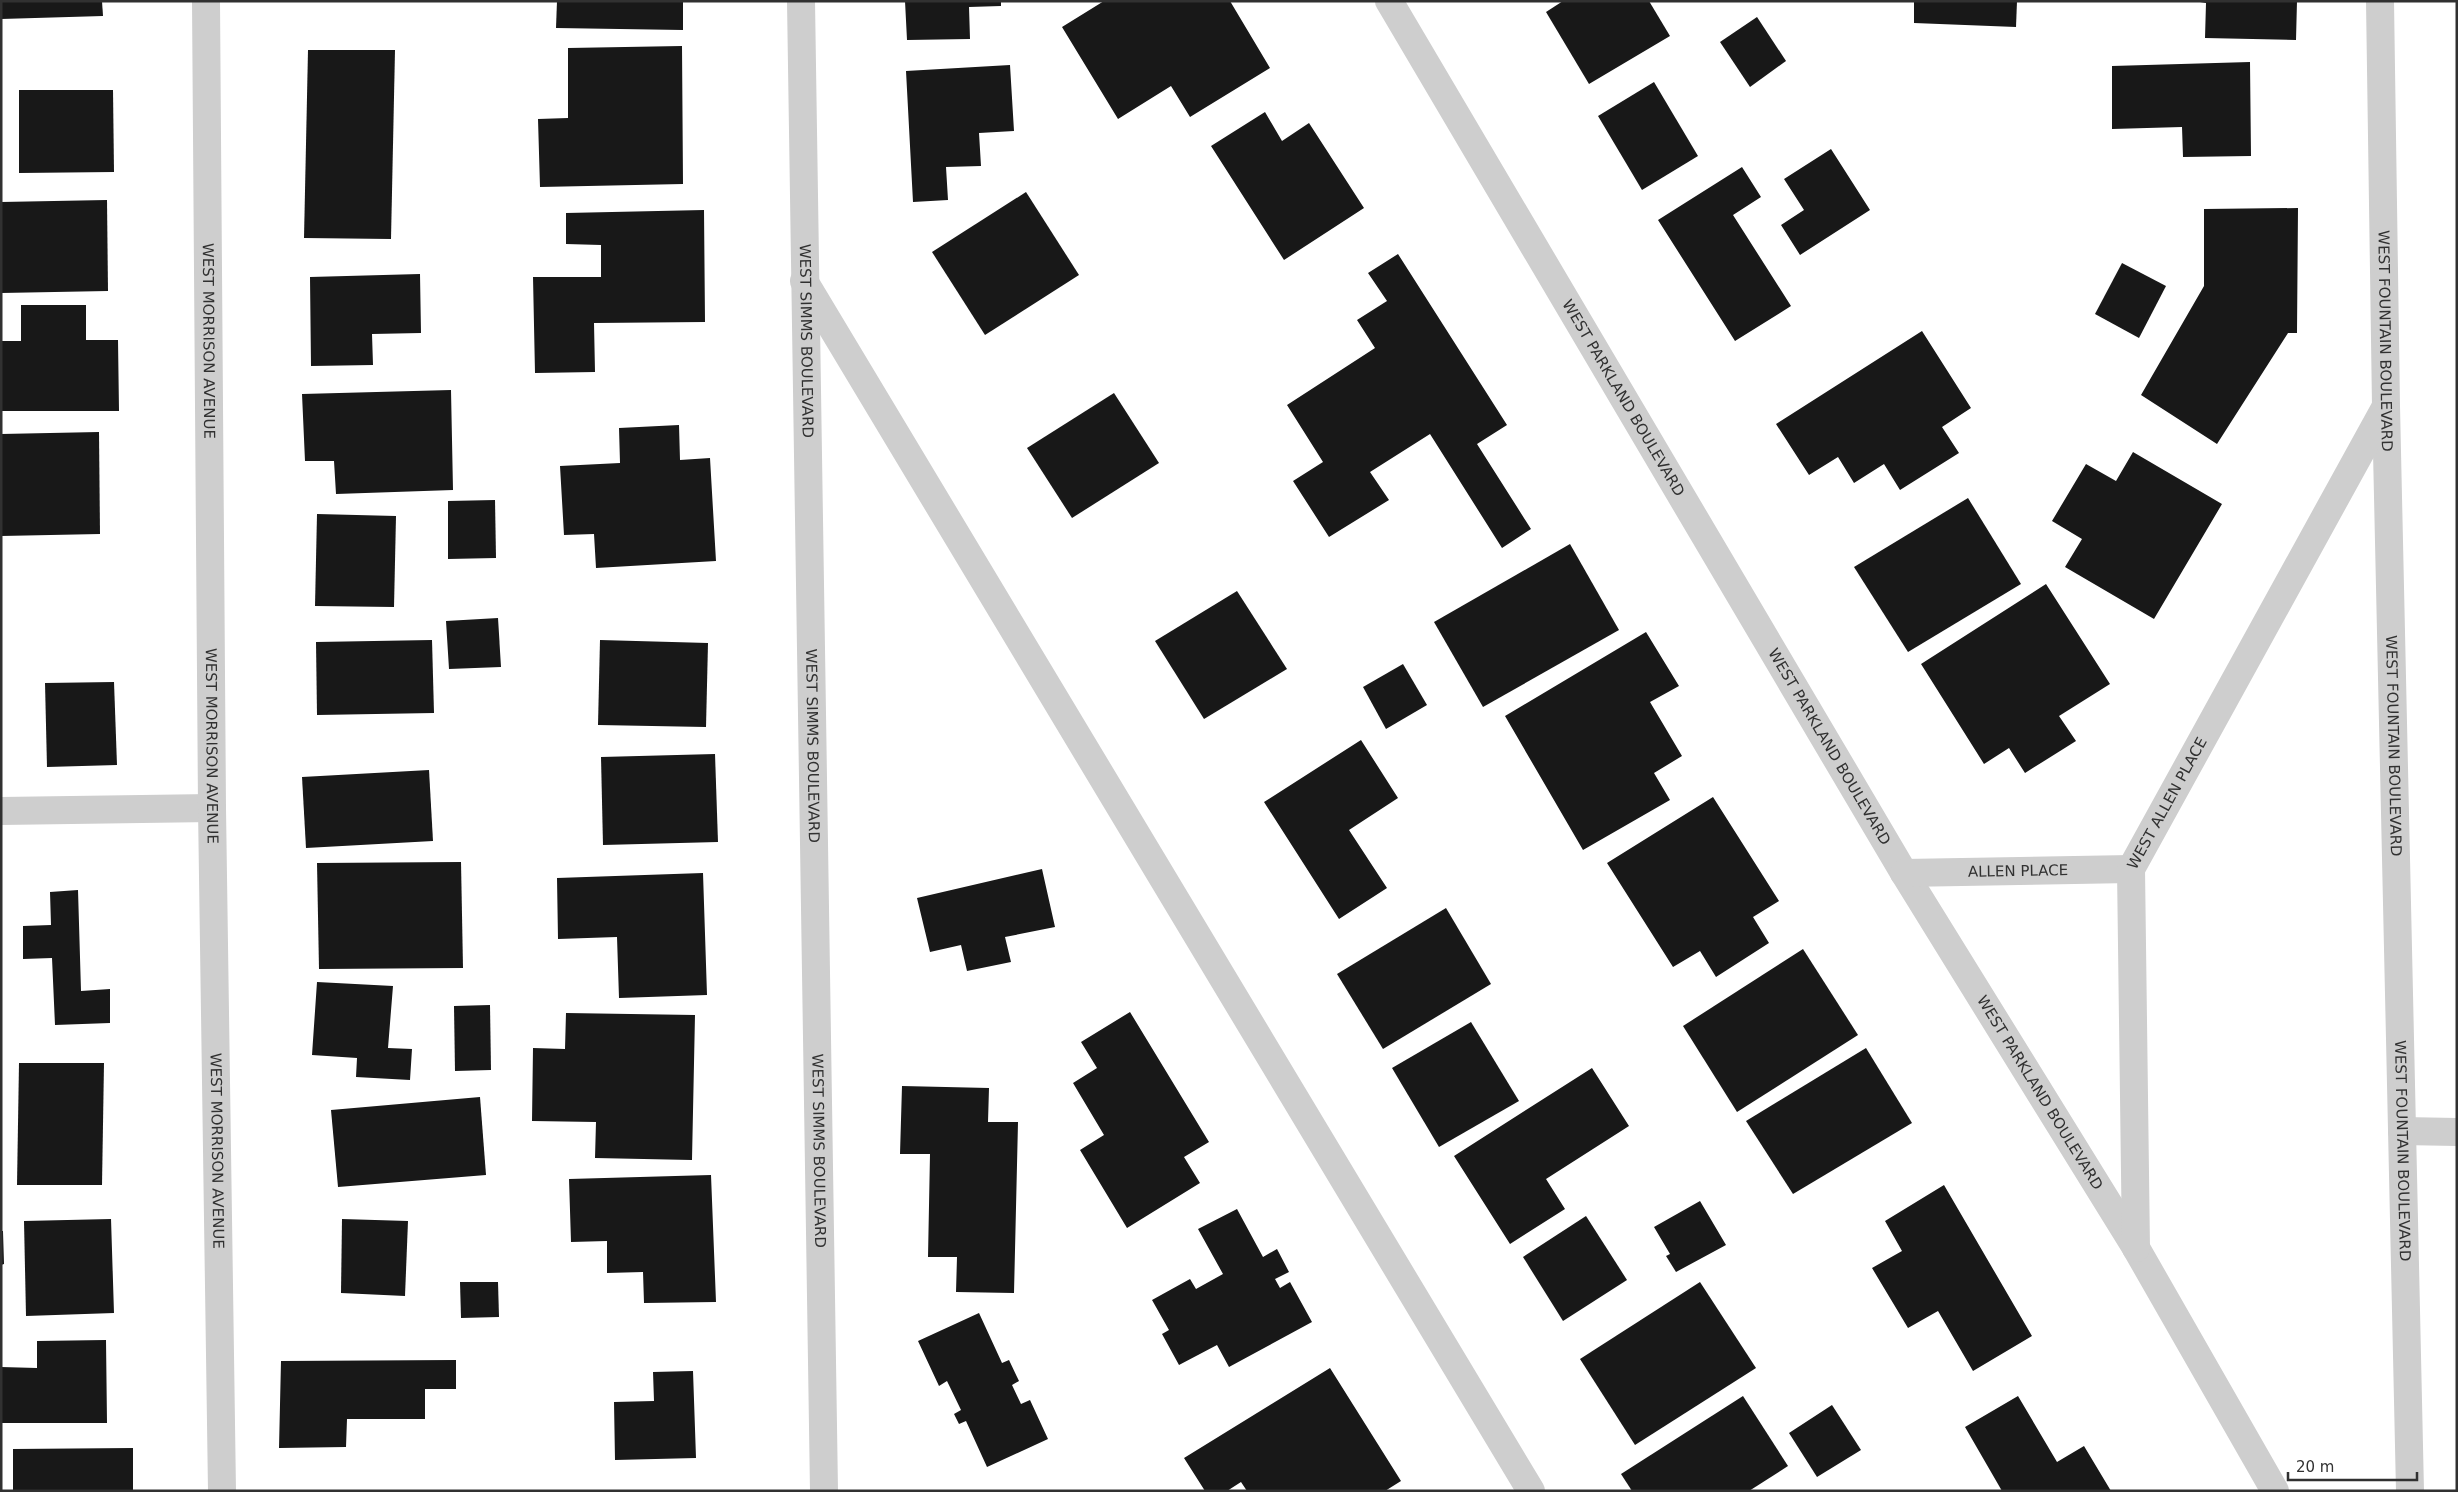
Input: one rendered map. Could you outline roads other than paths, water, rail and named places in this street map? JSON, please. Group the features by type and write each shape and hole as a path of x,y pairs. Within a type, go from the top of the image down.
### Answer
{"street":[{"name":"WEST MORRISON AVENUE","path":"206,1 212,808 222,1491"},
{"name":"WEST SIMMS BOULEVARD","path":"801,1 824,1491"},
{"name":"WEST PARKLAND BOULEVARD","path":"1389,1 1904,873 2136,1248 2275,1491"},
{"name":"WEST FOUNTAIN BOULEVARD","path":"2380,1 2386,406 2410,1491"},
{"path":"804,280 1531,1491"},
{"name":"WEST ALLEN PLACE","path":"2136,1248 2131,869 2386,406"},
{"path":"1,811 212,808"},
{"name":"ALLEN PLACE","path":"1904,873 2131,869"},
{"path":"2402,1131 2457,1132"}]}
